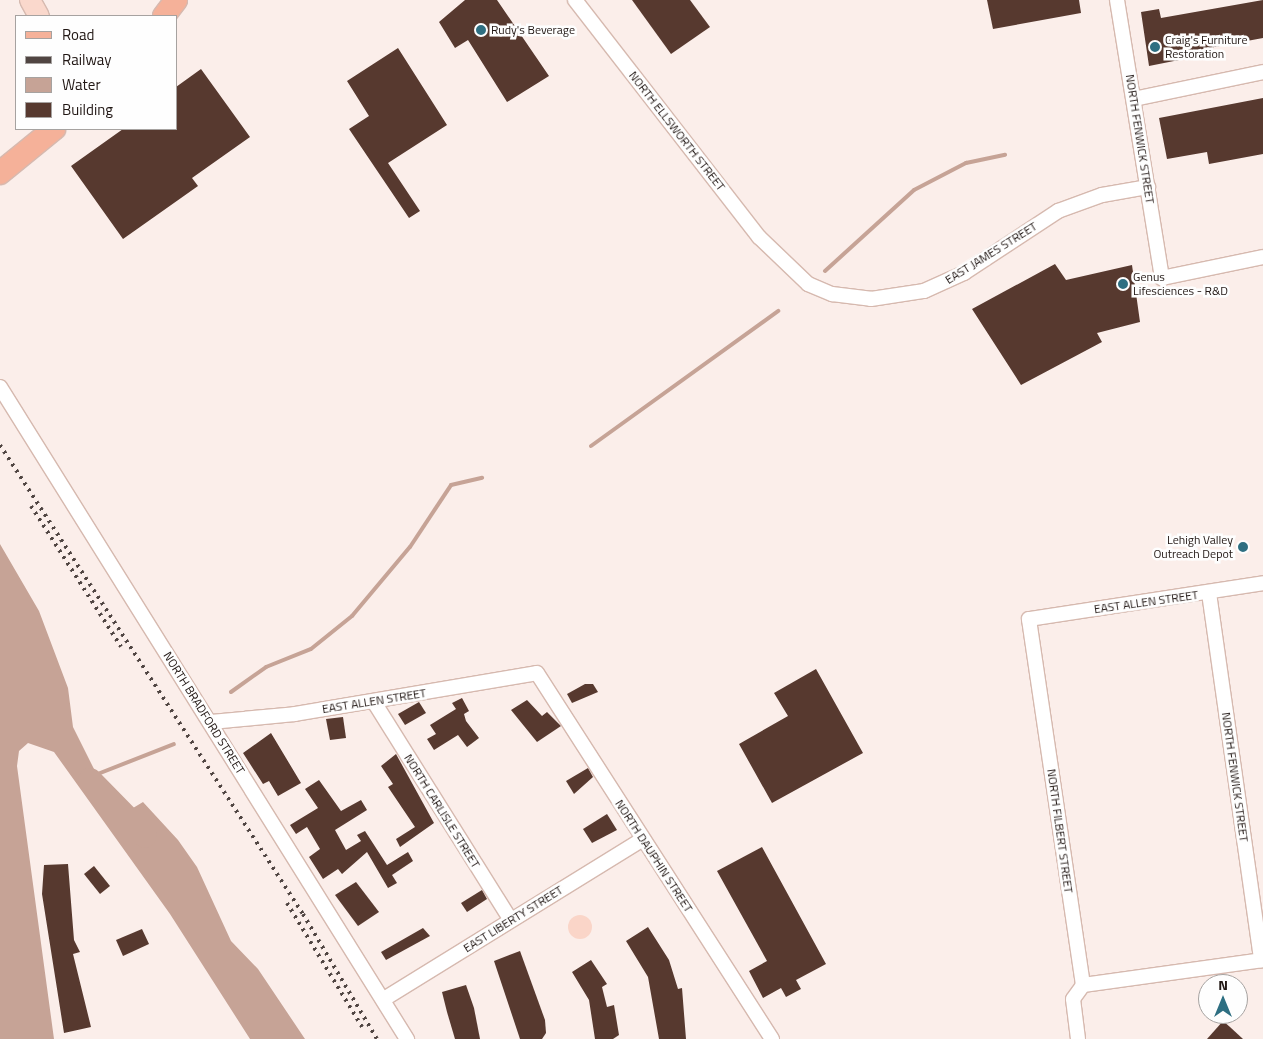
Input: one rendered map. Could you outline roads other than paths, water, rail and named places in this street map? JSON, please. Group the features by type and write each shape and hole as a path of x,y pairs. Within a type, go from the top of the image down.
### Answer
{"main road":[{"path":"165,15 176,0"},
{"path":"0,173 53,130"}],"street":[{"path":"30,0 38,15"},
{"name":"NORTH ELLSWORTH STREET","path":"575,0 780,260"},
{"name":"NORTH FENWICK STREET","path":"1117,0 1162,278 1263,257"},
{"path":"1134,99 1263,72"},
{"name":"EAST JAMES STREET","path":"780,260 808,284 832,294 871,299 901,295 944,283 1032,226 1080,202 1148,187"},
{"name":"NORTH BRADFORD STREET","path":"0,387 384,999 407,1039"},
{"name":"EAST ALLEN STREET","path":"1029,618 1209,593 1263,583"},
{"name":"NORTH FENWICK STREET","path":"1209,593 1262,960"},
{"name":"NORTH FILBERT STREET","path":"1029,618 1083,985"},
{"name":"EAST ALLEN STREET","path":"211,722 374,702 537,673"},
{"name":"NORTH DAUPHIN STREET","path":"537,673 772,1039"},
{"name":"NORTH CARLISLE STREET","path":"374,702 511,920"},
{"name":"EAST LIBERTY STREET","path":"384,999 643,839"},
{"path":"1078,1039 1073,999 1083,985 1262,960"}],"water":[{"path":"0,544 39,611 68,688 73,727 118,817 143,802 178,840 197,867 231,941 258,969 305,1039 250,1039 170,914 54,752 28,743 19,751 17,766 54,1039 0,1039"}],"waterway":[{"path":"825,271 914,190 966,163 1005,155"},
{"path":"591,446 778,311"},
{"path":"231,692 266,667 311,649 352,616 410,547 451,485 482,478"},
{"path":"90,777 174,744"},
{"path":"90,780 145,836"}],"railway":[{"path":"0,445 303,914 377,1039"},
{"path":"31,506 121,647"},
{"path":"287,903 362,1027"}],"place":[{"name":"Rudy's Beverage","path":"481,30"},
{"name":"Craig's Furniture Restoration","path":"1155,47"},
{"name":"Genus Lifesciences - R&D","path":"1123,284"},
{"name":"Lehigh Valley Outreach Depot","path":"1243,547"}]}
